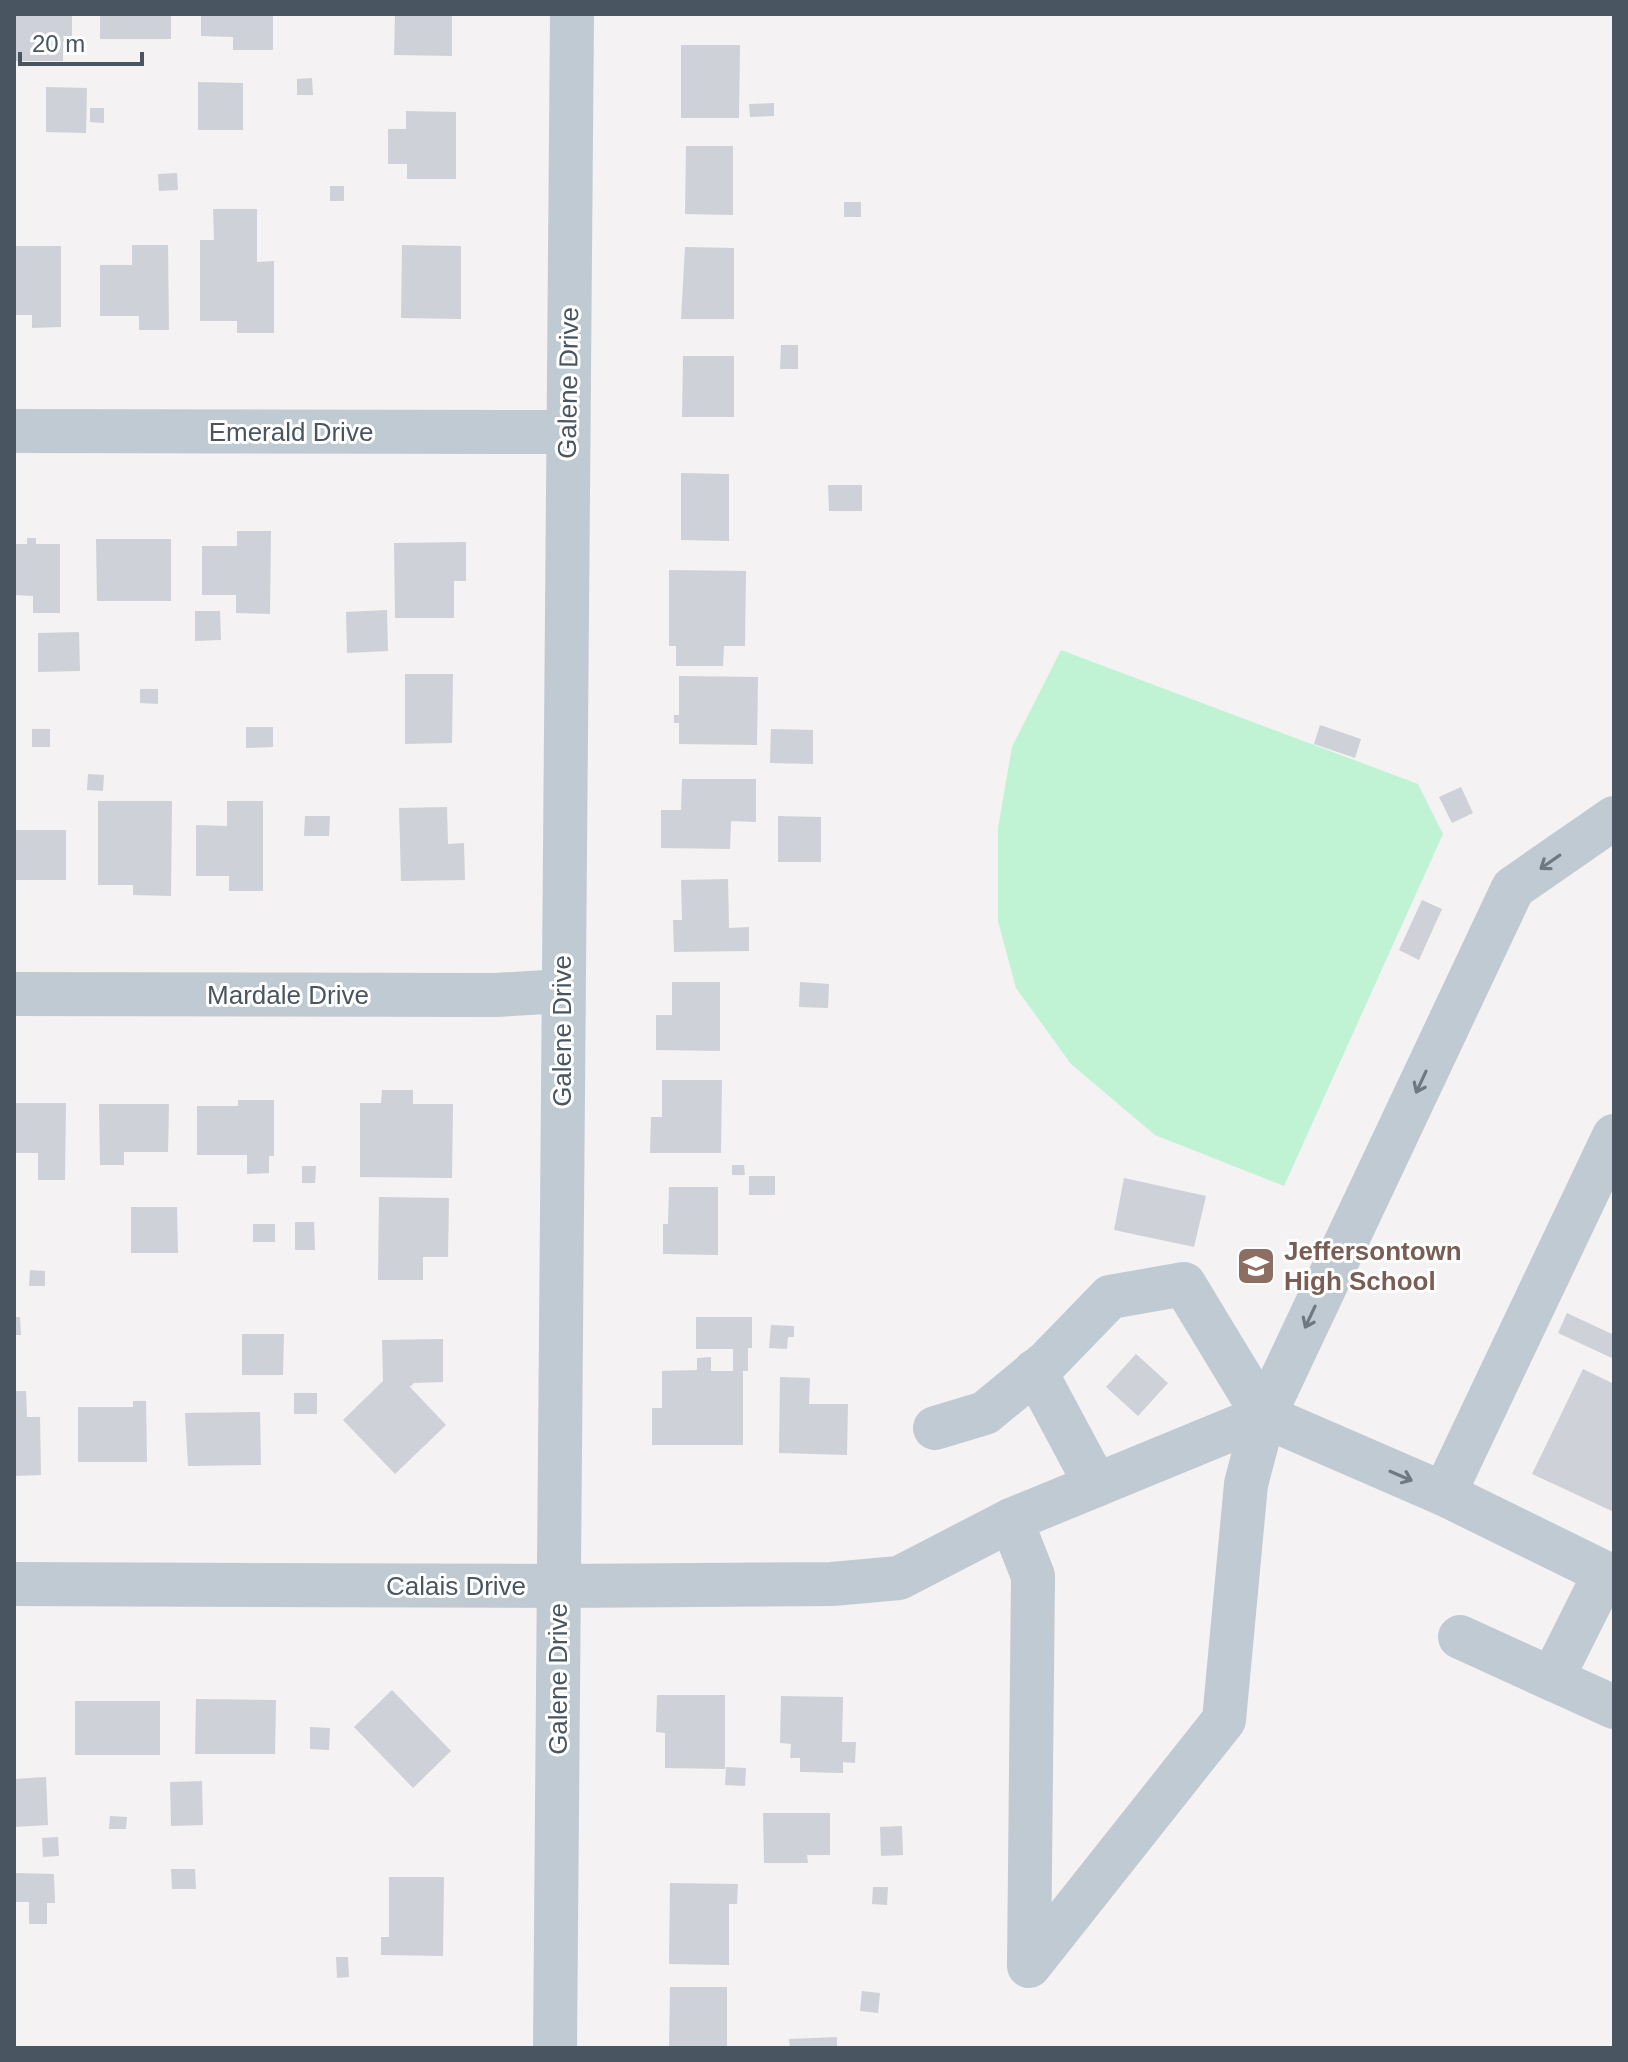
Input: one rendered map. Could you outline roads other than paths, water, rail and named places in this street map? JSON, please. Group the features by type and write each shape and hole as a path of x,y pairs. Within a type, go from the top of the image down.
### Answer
{"street":[{"name":"Galene Drive","path":"555,2048 572,14"},
{"name":"Emerald Drive","path":"14,431 567,432"},
{"path":"1264,1416 1011,1520 1033,1576 1029,1966 1224,1720 1246,1484 1264,1416 1513,888 1614,818"},
{"name":"Mardale Drive","path":"14,994 495,995 563,991"},
{"path":"1444,1494 1614,1136"},
{"path":"935,1428 985,1413 1035,1371 1110,1297 1184,1284 1264,1416 1444,1494 1605,1573 1552,1679"},
{"path":"1035,1371 1096,1485"},
{"name":"Calais Drive","path":"14,1584 832,1584 899,1578 1011,1520"},
{"path":"1460,1637 1614,1707"}],"place":[{"name":"Jeffersontown High School","path":"1256,1266"}]}
